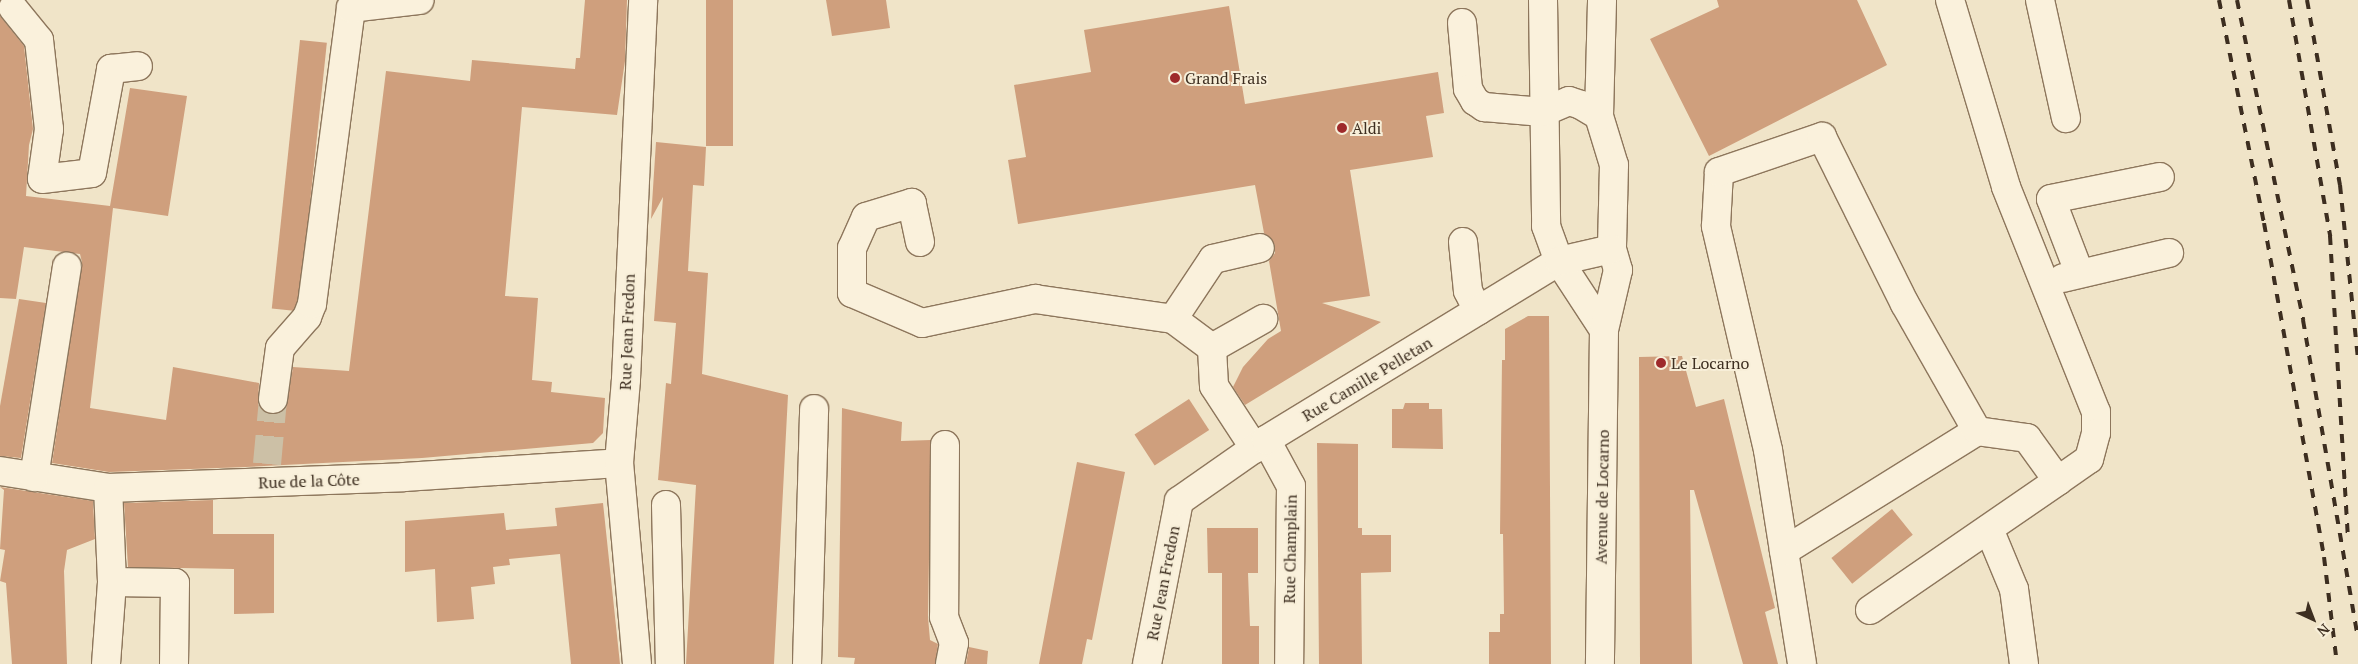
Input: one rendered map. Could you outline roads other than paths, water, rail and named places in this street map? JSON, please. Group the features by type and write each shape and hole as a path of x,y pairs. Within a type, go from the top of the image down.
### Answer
{"street":[{"path":"273,398 280,348 307,318 312,304 349,4 420,0"},
{"name":"Rue Jean Fredon","path":"637,664 618,463 626,379 643,0"},
{"path":"1542,0 1542,112 1546,226 1559,261 1604,330"},
{"name":"Avenue de Locarno","path":"1600,664 1604,330 1618,270 1612,249 1614,165 1599,116 1602,0"},
{"path":"1870,610 2089,459 2096,432 2096,412 2006,187 1950,0"},
{"path":"2040,0 2066,118"},
{"path":"13,8 39,40 48,129 42,179 92,173 112,69 138,66"},
{"path":"1462,23 1468,89 1475,101 1484,107 1542,112 1568,101 1599,116"},
{"path":"1802,664 1768,450 1716,226 1719,172 1822,137 1905,304 1976,431"},
{"path":"2079,272 2051,199 2160,177"},
{"path":"920,242 912,203 866,217 852,248 852,293 922,323 1035,299 1173,319 1212,348 1263,319"},
{"path":"1463,242 1468,291 1478,311"},
{"path":"1173,319 1212,259 1260,248"},
{"name":"Rue Camille Pelletan","path":"1179,501 1261,445 1559,261 1612,249"},
{"path":"2045,284 2079,272 2168,253"},
{"path":"34,477 67,267"},
{"name":"Rue Champlain","path":"1212,348 1214,386 1291,486 1289,664"},
{"path":"807,664 814,410"},
{"path":"1784,552 1976,431 2026,438 2058,481"},
{"path":"944,445 944,617 954,643 950,664"},
{"name":"Rue de la Côte","path":"0,471 108,488 267,474 618,463"},
{"path":"106,664 112,582 108,488"},
{"name":"Rue Jean Fredon","path":"1147,664 1179,501"},
{"path":"666,505 670,664"},
{"path":"1988,529 2014,590 2024,664"},
{"path":"112,582 175,583 174,664"}],"tunnel":[{"path":"267,464 273,399"}],"railway":[{"path":"2219,0 2264,223 2324,557 2337,664"},
{"path":"2237,0 2303,320 2358,638"},
{"path":"2289,0 2330,236 2348,536"},
{"path":"2307,0 2340,185 2358,360"}],"place":[{"name":"Grand Frais","path":"1175,78"},
{"name":"Aldi","path":"1342,128"},
{"name":"Le Locarno","path":"1661,363"}]}
